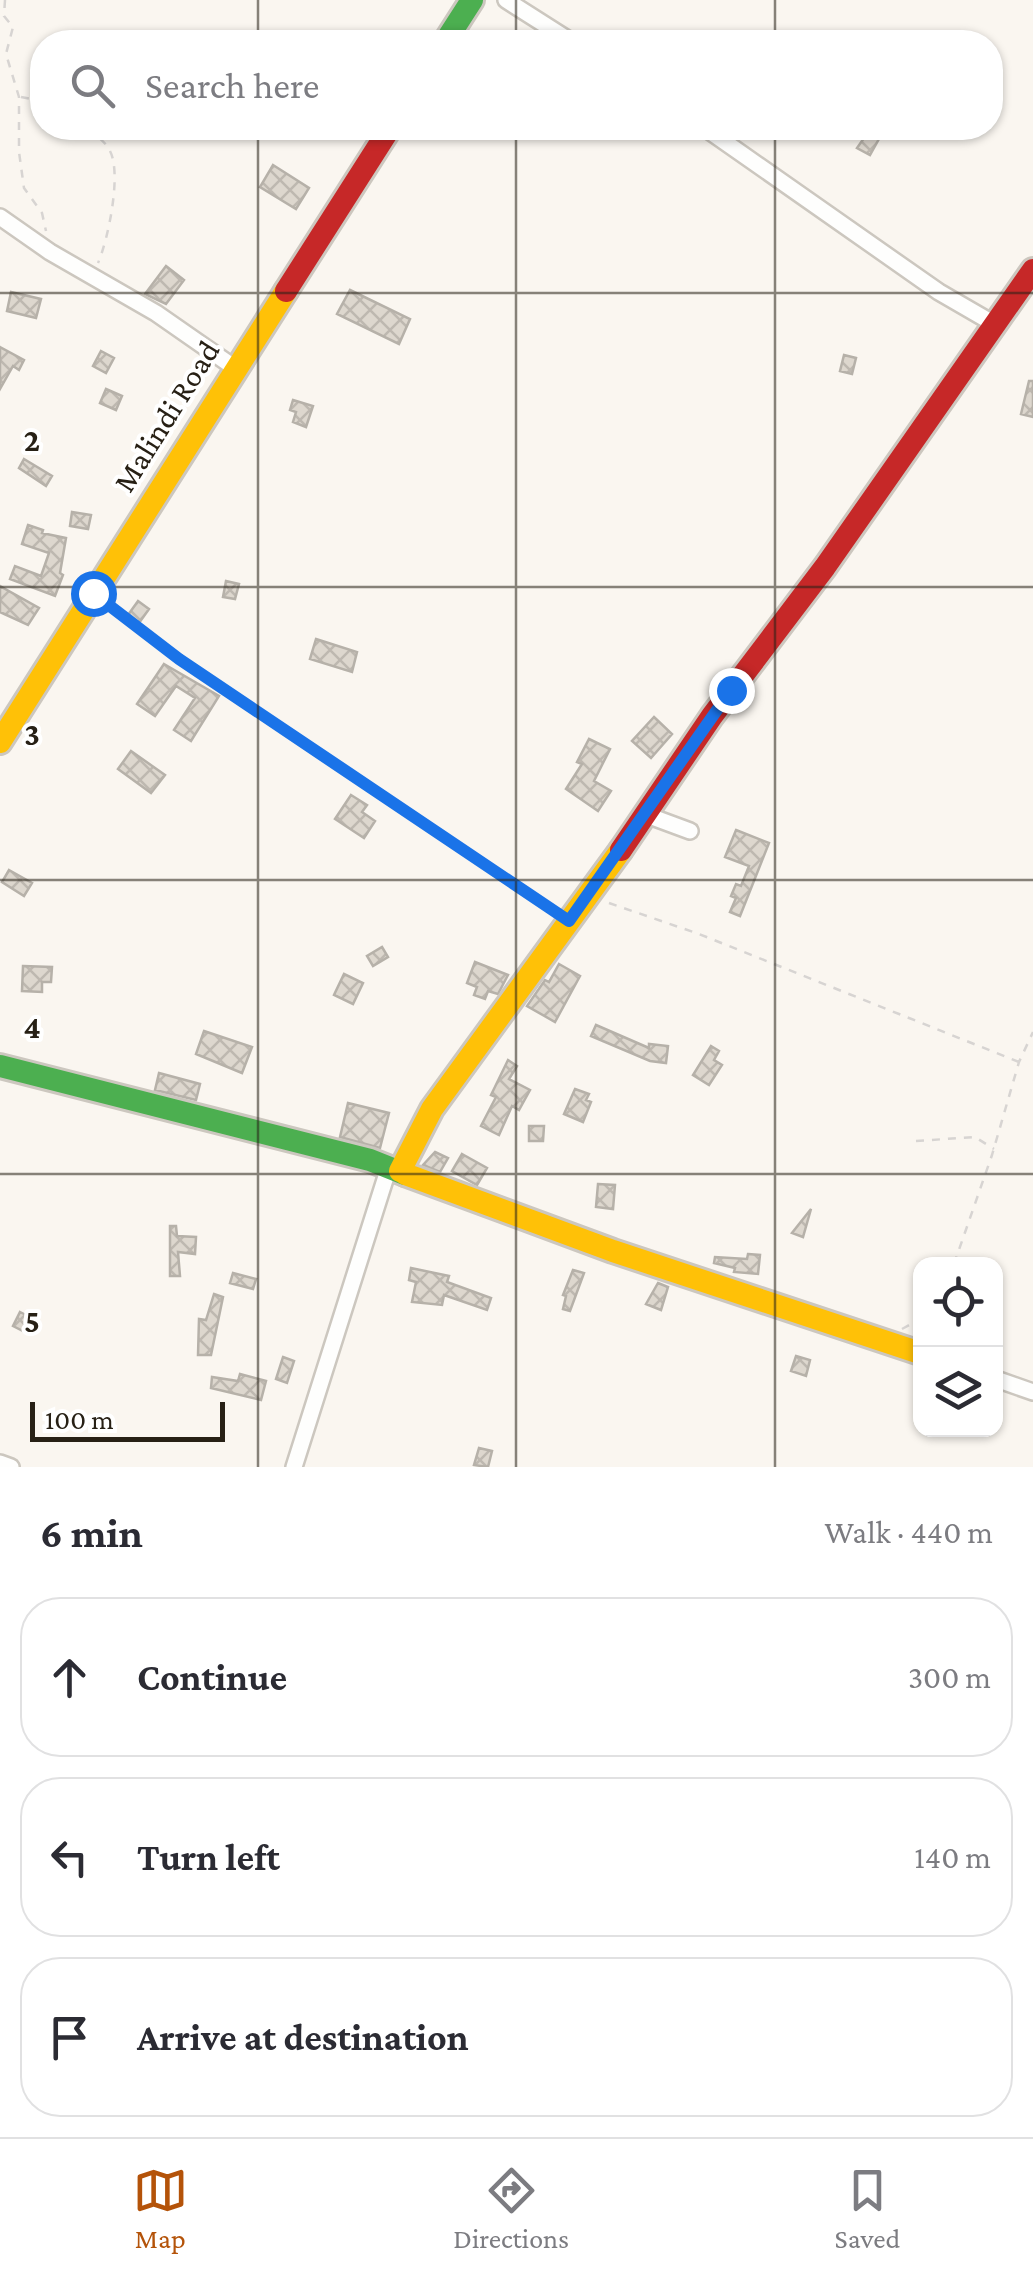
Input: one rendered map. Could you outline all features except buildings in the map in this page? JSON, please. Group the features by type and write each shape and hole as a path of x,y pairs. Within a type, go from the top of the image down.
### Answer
{"main road":[{"path":"453,30 472,0"},
{"name":"Malindi Road","path":"0,742 382,140"},
{"path":"394,1169 432,1109 1033,270"},
{"path":"0,1066 298,1140 394,1169 613,1252 913,1351"}],"street":[{"path":"506,0 553,30"},
{"path":"722,140 939,292 996,325"},
{"path":"0,217 50,252 156,313 235,368"},
{"path":"644,814 690,831"},
{"path":"294,1467 394,1169"},
{"path":"1003,1381 1033,1392"},
{"path":"0,1463 11,1467"}],"path":[{"path":"5,0 4,16 13,27 6,54 19,97 18,136 24,188 42,213 50,252"},
{"path":"19,97 30,99"},
{"path":"92,276 108,239 115,165 109,148 101,140"},
{"path":"93,593 179,659 569,921"},
{"path":"588,896 699,934 1019,1062"},
{"path":"956,1257 994,1150 1019,1062 1033,1032"},
{"path":"916,1141 975,1137 994,1150"}],"traffic: fast":[{"path":"453,30 472,0"},
{"path":"0,1066 370,1160 405,1174"}],"traffic: slow":[{"path":"0,742 286,291"},
{"path":"400,1171 432,1109 621,850"},
{"path":"405,1174 613,1251 913,1351"}],"traffic: jam":[{"path":"286,291 382,140"},
{"path":"621,850 712,716 825,567 1033,270"}],"route":[{"path":"93,593 179,659 569,921 731,690"}]}
